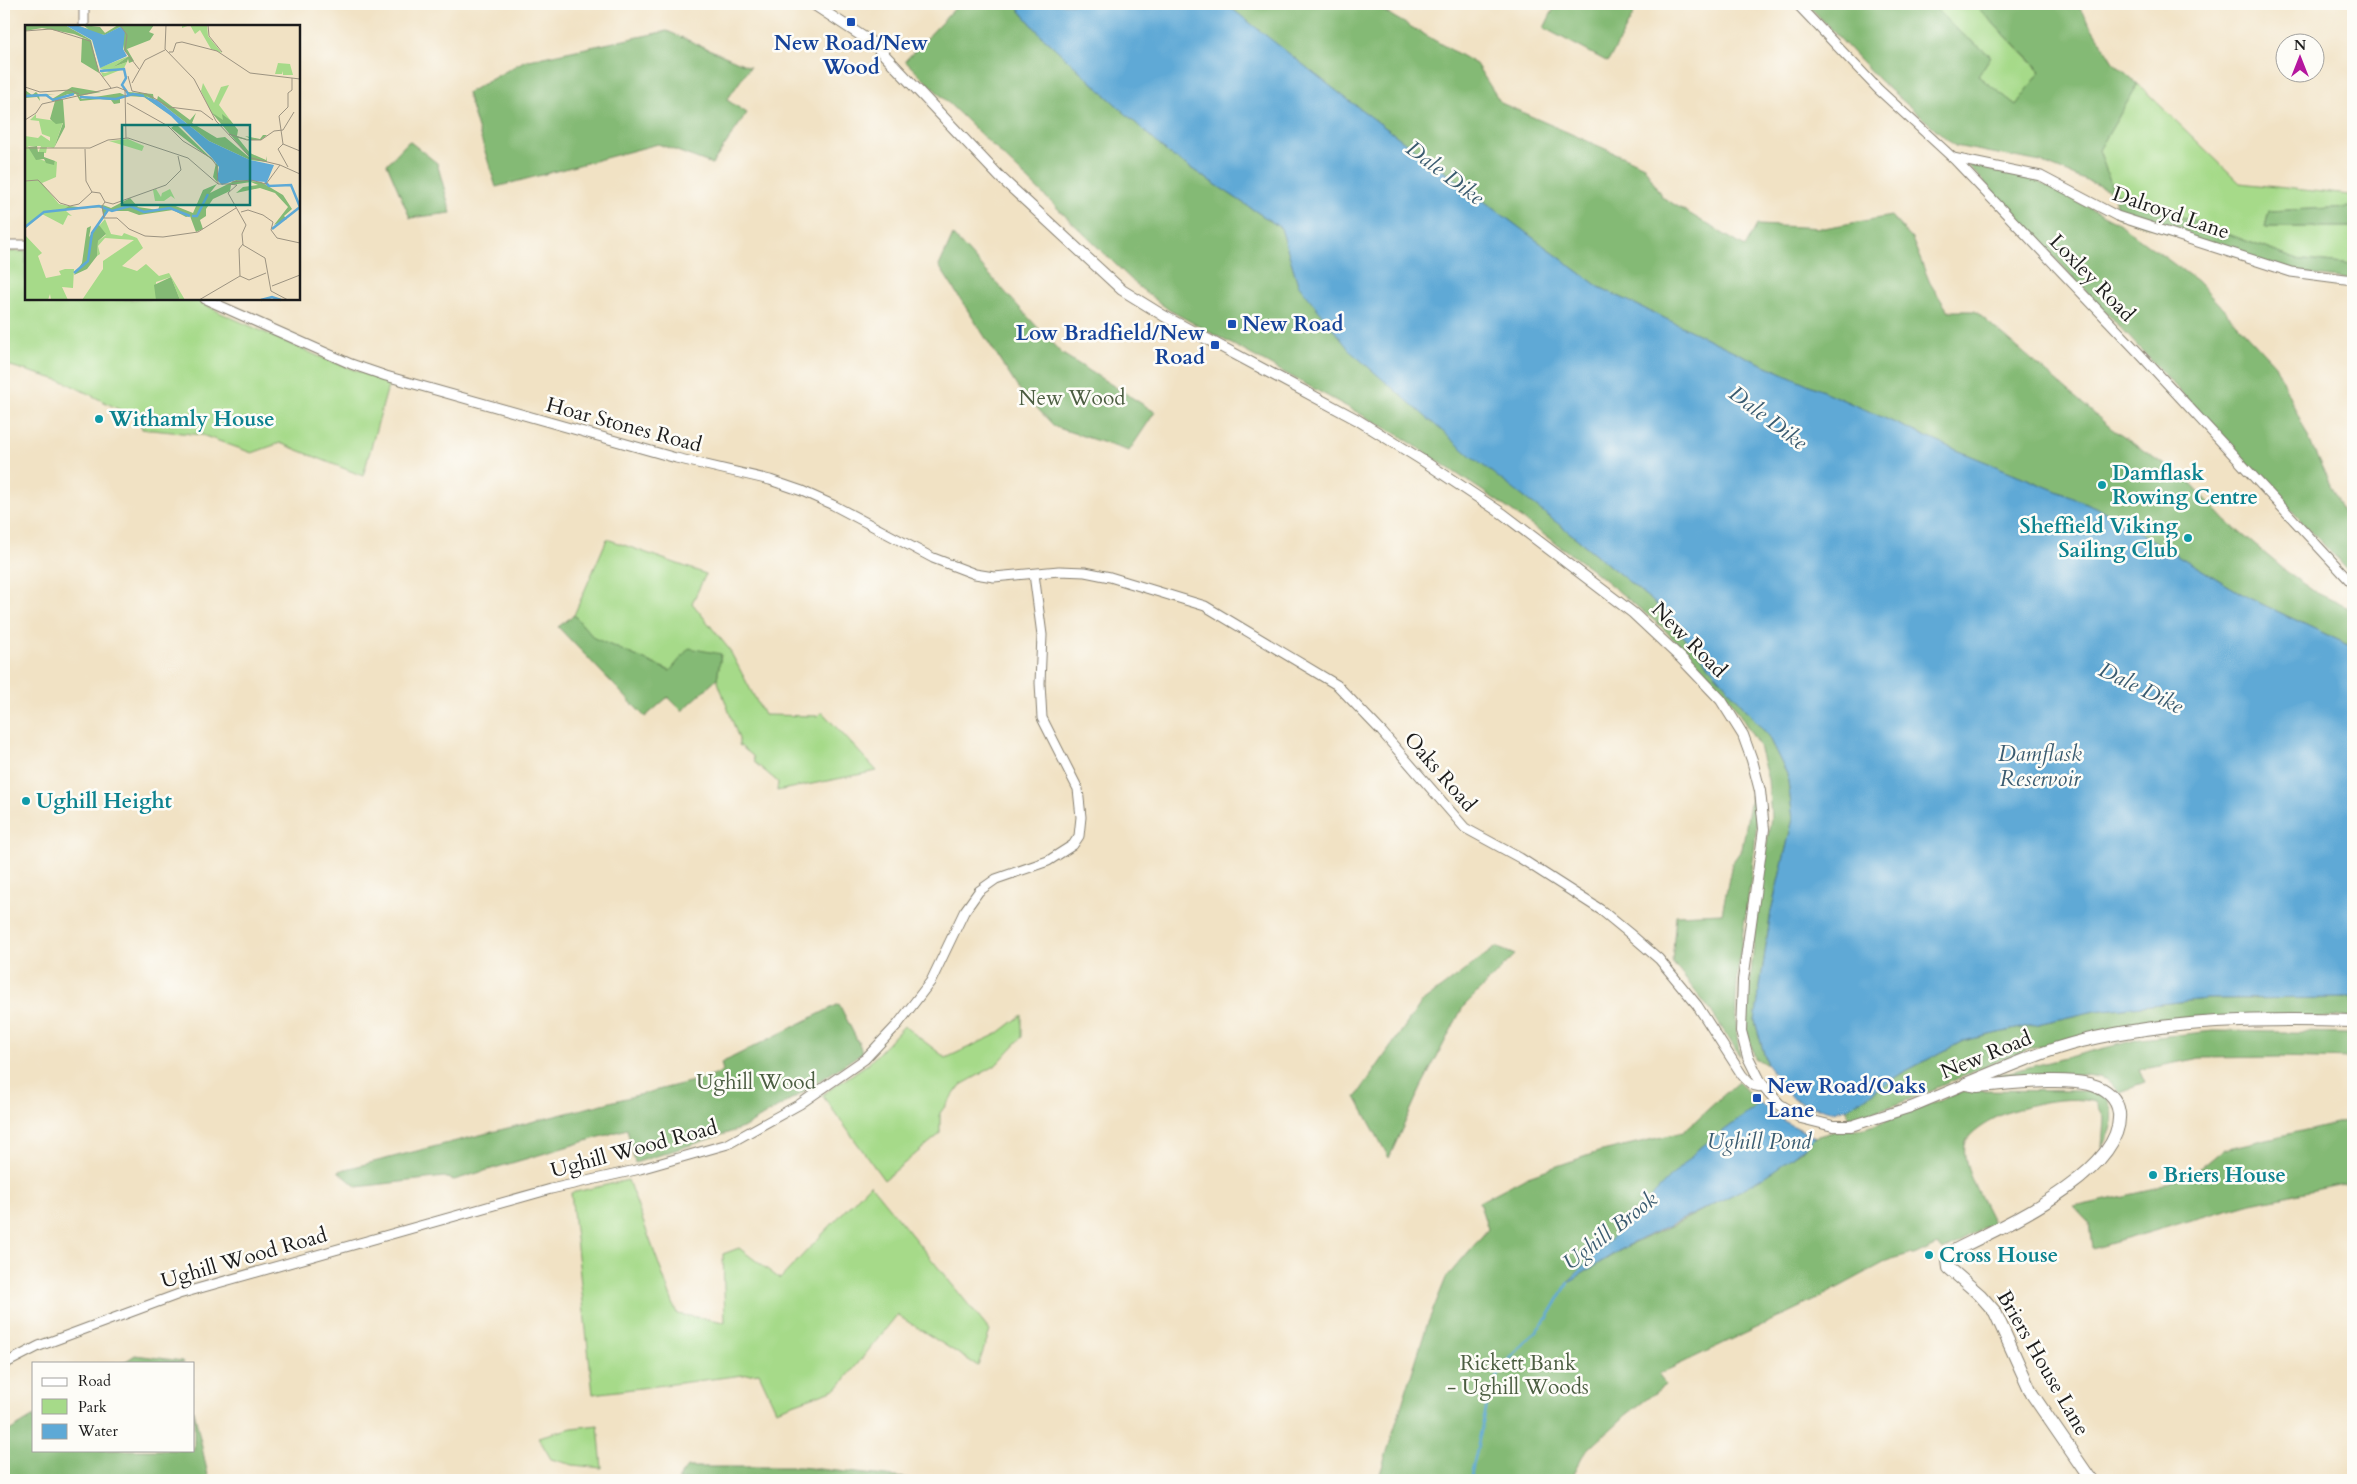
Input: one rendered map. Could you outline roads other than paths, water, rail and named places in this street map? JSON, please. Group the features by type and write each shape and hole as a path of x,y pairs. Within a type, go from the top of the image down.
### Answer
{"main road":[{"name":"New Road","path":"1966,1084 2042,1053 2082,1041 2131,1032 2222,1023 2312,1020 2353,1021"},
{"name":"Briers House Lane","path":"1966,1084 1978,1086 2079,1082 2099,1087 2114,1097 2118,1105 2120,1125 2117,1135 2101,1157 2088,1170 2045,1203 1953,1251 1948,1258 1949,1268 1980,1295 1995,1312 2032,1394 2091,1480"}],"street":[{"path":"84,4 84,25"},
{"name":"New Road","path":"813,4 874,44 1000,177 1122,290 1164,316 1356,419 1478,498 1633,613 1681,658 1721,700 1743,735 1760,791 1764,829 1743,980 1741,1031 1748,1057 1763,1086 1779,1104 1801,1118 1844,1127 1866,1122 1911,1107 1966,1084"},
{"name":"Loxley Road","path":"1797,4 1878,89 1952,158 2137,351 2353,584"},
{"name":"Dalroyd Lane","path":"1952,158 2041,176 2117,216 2291,272 2353,280"},
{"path":"4,245 25,245"},
{"name":"Hoar Stones Road","path":"207,300 351,364 386,376 676,458 770,480 802,491 933,558 975,574 994,576 1034,574"},
{"name":"Oaks Road","path":"1034,574 1059,571 1085,572 1110,577 1205,606 1337,684 1382,732 1465,828 1520,858 1601,910 1659,959 1697,1005 1742,1075 1750,1084 1757,1087 1763,1086"},
{"name":"Ughill Wood Road","path":"4,1364 39,1346 179,1294 551,1189 649,1167 728,1144 800,1104 865,1059 898,1024 931,981 964,912 979,891 996,879 1048,861 1073,846 1079,836 1081,817 1078,788 1042,718 1040,683 1042,635 1034,574"}],"water":[{"name":"Damflask Reservoir","path":"1014,4 1226,4 1343,96 1599,287 1744,356 1947,446 2100,509 2249,598 2353,647 2353,998 2206,999 2095,1011 1963,1041 1902,1073 1847,1109 1832,1111 1809,1106 1791,1097 1767,1065 1755,1021 1771,911 1793,819 1787,774 1767,734 1657,605 1570,533 1472,457 1351,352 1298,284 1281,228 1168,153 1041,35"},
{"name":"Ughill Pond","path":"1759,1102 1784,1121 1815,1137 1795,1155 1750,1185 1701,1211 1627,1246 1565,1285 1697,1150 1752,1110"}],"waterway":[{"name":"Ughill Brook","path":"1470,1480 1488,1400 1502,1367 1547,1319 1568,1283"}],"place":[{"name":"New Road/New Wood","path":"851,22"},
{"name":"New Road","path":"1232,324"},
{"name":"Low Bradfield/New Road","path":"1215,345"},
{"name":"Withamly House","path":"99,419"},
{"name":"Damflask Rowing Centre","path":"2102,485"},
{"name":"Sheffield Viking Sailing Club","path":"2188,538"},
{"name":"Ughill Height","path":"26,801"},
{"name":"New Road/Oaks Lane","path":"1757,1098"},
{"name":"Briers House","path":"2153,1175"},
{"name":"Cross House","path":"1929,1255"}],"water label":[{"name":"Dale Dike","path":"1445,173"},
{"name":"Dale Dike","path":"1768,418"},
{"name":"Dale Dike","path":"2141,688"}],"park label":[{"name":"New Wood","path":"1072,398"},
{"name":"Ughill Wood","path":"756,1082"},
{"name":"Rickett Bank - Ughill Woods","path":"1518,1375"}]}
